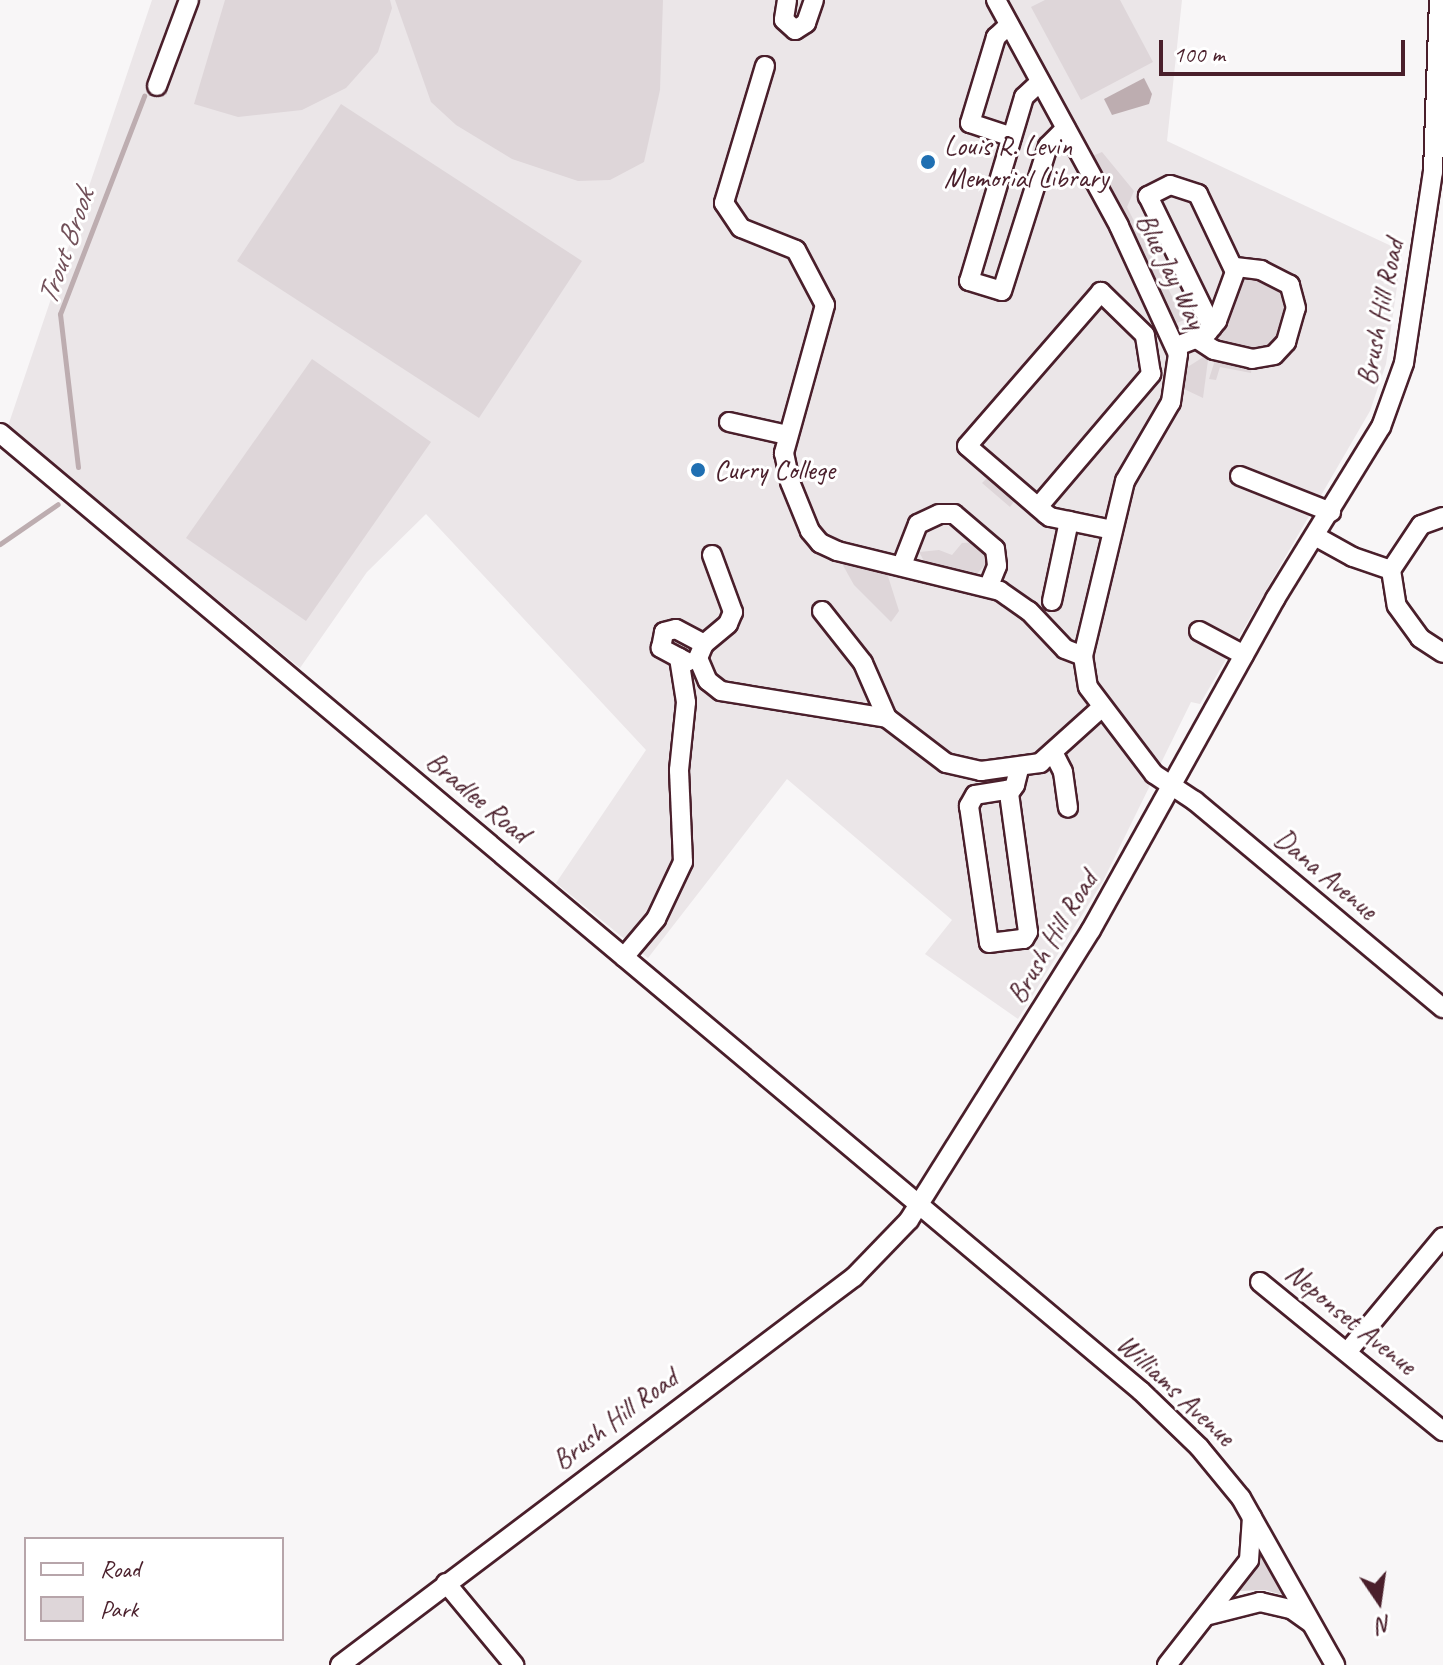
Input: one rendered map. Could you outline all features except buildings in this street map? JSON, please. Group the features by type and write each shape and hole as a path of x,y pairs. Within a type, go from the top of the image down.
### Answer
{"street":[{"path":"157,86 189,0"},
{"path":"787,0 786,25 795,30 806,23 814,0"},
{"name":"Blue Jay Way","path":"996,0 1066,128 1177,346 1175,393 1129,472 1083,656 1085,680 1101,708 1146,765 1171,785"},
{"name":"Brush Hill Road","path":"340,1665 854,1277 889,1245 919,1205 1086,938 1244,655 1372,446 1401,377 1439,145 1439,0"},
{"path":"1009,25 996,37 970,123 1012,137"},
{"path":"765,66 724,203 741,228 796,250 825,305 787,435 787,473 815,538 837,551 989,586 1029,611 1065,649 1083,656"},
{"path":"1040,82 1026,93 969,281 1002,291 1048,146 1066,128"},
{"path":"1177,346 1197,339 1212,327 1224,310 1235,267 1198,194 1170,185 1148,196 1212,327"},
{"path":"1197,339 1214,350 1252,359 1274,355 1286,342 1296,308 1290,285 1261,270 1235,267"},
{"path":"1038,507 1151,374 1145,335 1101,292 967,446 1038,507 1069,521 1113,530"},
{"path":"729,422 787,435"},
{"name":"Bradlee Road","path":"0,433 919,1205"},
{"path":"1240,476 1331,512"},
{"path":"902,565 918,524 932,516 954,514 995,549 997,566 989,586"},
{"path":"1443,517 1421,525 1391,570 1397,606 1420,638 1443,653"},
{"path":"1052,601 1069,521"},
{"path":"1315,536 1353,557 1391,570"},
{"path":"701,668 704,644 728,624 733,612 712,555"},
{"path":"822,611 863,663 887,718"},
{"path":"704,644 676,629 664,632 661,648 701,668 721,691"},
{"path":"1199,631 1244,655"},
{"path":"624,957 656,919 683,862 680,755 686,702 679,658"},
{"path":"686,702 721,691 887,718 956,767 1019,769 1054,754 1101,708"},
{"path":"1054,754 1063,772 1068,808"},
{"path":"1012,789 975,795 969,806 989,943 1024,939 1028,932 1012,789 1019,769"},
{"name":"Dana Avenue","path":"1171,785 1443,1008"},
{"name":"Williams Avenue","path":"919,1205 1141,1391 1215,1464 1251,1513 1335,1665"},
{"path":"1348,1351 1443,1237"},
{"name":"Neponset Avenue","path":"1260,1282 1443,1431"},
{"path":"1167,1665 1249,1560 1254,1541 1251,1513"},
{"path":"446,1583 514,1665"},
{"path":"1206,1616 1237,1604 1270,1603 1291,1609 1317,1629"}],"shaded area":[{"name":"Curry College","path":"152,0 1182,0 1167,141 1402,251 1386,364 1370,411 1200,704 1191,702 1103,881 1018,1019 925,954 952,920 787,779 648,958 556,883 646,750 426,514 367,572 300,668 8,426"},
{"path":"1144,78 1152,94 1149,104 1112,115 1104,99"}],"green space":[{"path":"225,0 390,0 392,8 378,52 346,88 302,110 238,117 194,104"},
{"path":"395,0 663,0 660,90 644,162 610,180 578,181 512,159 456,125 431,102"},
{"path":"1045,0 1120,0 1153,62 1081,100 1031,7"},
{"path":"341,104 582,261 479,418 237,261"},
{"path":"1102,152 1134,191 1127,207 1184,320 1177,323 1090,157"},
{"path":"1256,274 1286,293 1289,301 1281,334 1260,353 1219,344 1216,336 1227,325 1244,278"},
{"path":"1205,356 1208,360 1203,398 1184,389 1186,368"},
{"path":"1216,357 1252,366 1251,373 1220,367 1216,380 1209,379"},
{"path":"312,359 431,442 306,621 186,538"},
{"path":"988,477 1015,500 1010,507 982,483"},
{"path":"977,542 988,561 977,574 924,561 919,552 939,550 952,555 962,543"},
{"path":"840,560 886,570 899,611 891,622 854,585"},
{"path":"1262,1551 1290,1597 1265,1590 1239,1591"}],"waterway":[{"name":"Trout Brook","path":"78,467 60,314 144,96"},
{"name":"Trout Brook","path":"0,544 58,504"}],"place":[{"name":"Louis R. Levin Memorial Library","path":"928,162"},
{"name":"Curry College","path":"698,470"}]}
